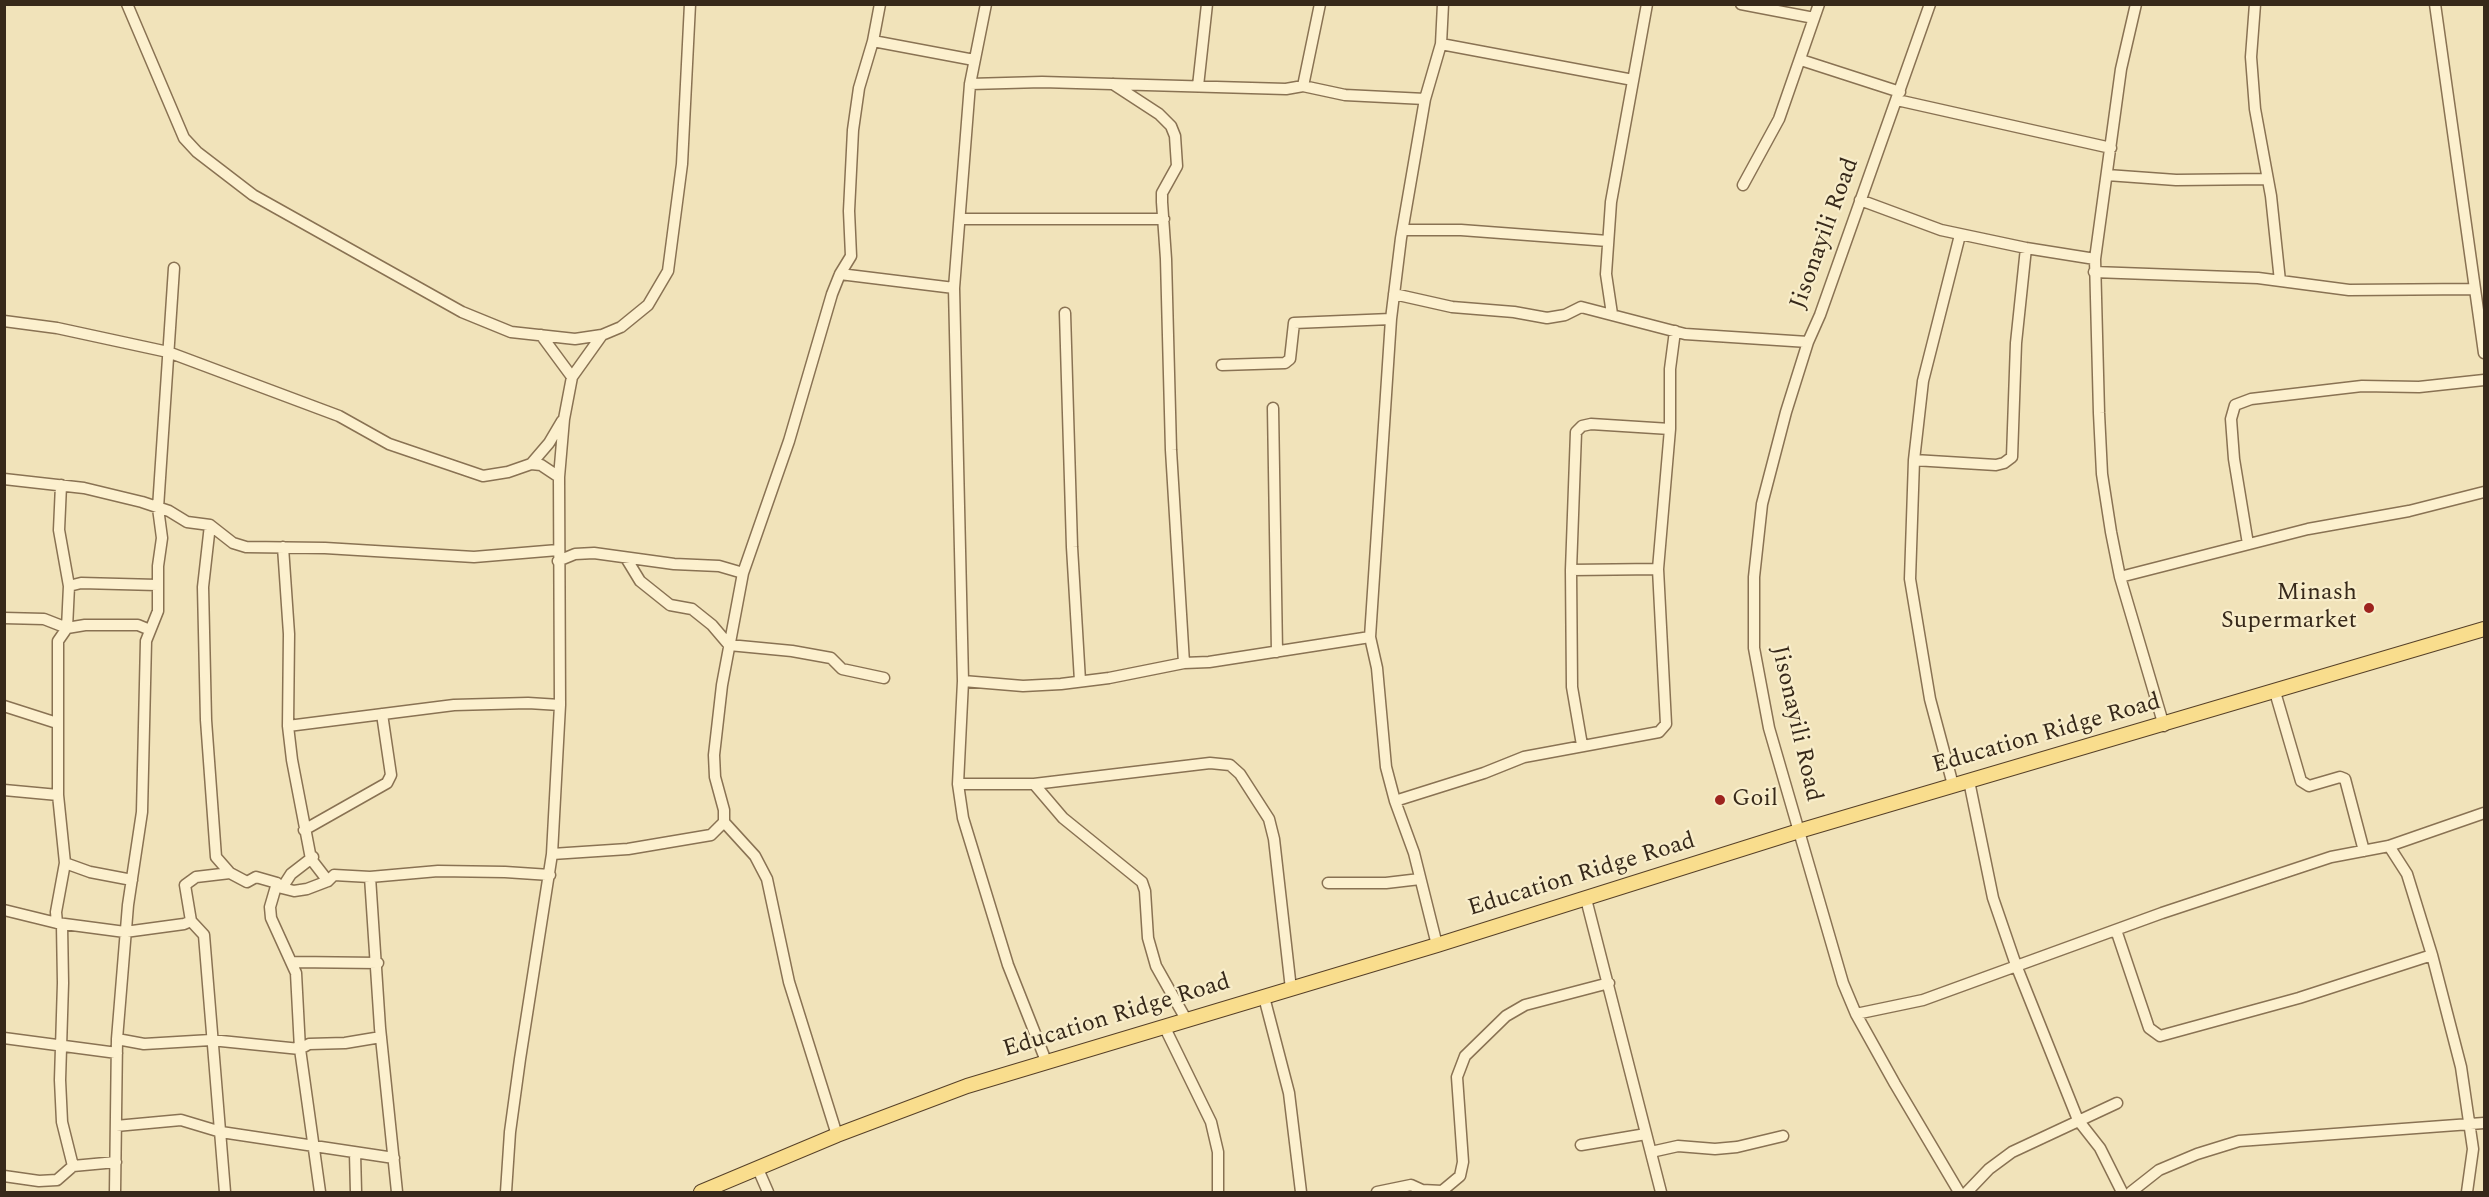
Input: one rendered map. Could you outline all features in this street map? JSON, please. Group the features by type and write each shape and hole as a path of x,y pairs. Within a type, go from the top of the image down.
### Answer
{"main road":[{"name":"Education Ridge Road","path":"702,1192 837,1135 967,1086 1046,1061 1165,1028 1437,945 1799,831 2164,726 2484,629"}],"street":[{"path":"127,4 166,101 184,138 197,152 253,195 462,312 511,332 575,339 602,335 621,327 648,305 668,271 682,164 690,4"},
{"path":"837,1135 789,982 767,879 755,856 724,822 724,810 715,777 714,755 729,645 743,573 789,441 832,294 851,256 849,211 853,130 860,88 880,4"},
{"path":"986,4 970,84 954,288 963,681 958,784 963,818 1008,965 1046,1061"},
{"path":"1198,86 1207,4"},
{"path":"1303,86 1320,4"},
{"path":"1437,945 1414,853 1395,801 1386,767 1377,668 1370,637 1379,540 1391,319 1402,230 1425,99 1441,44 1443,4"},
{"path":"1612,314 1606,274 1611,202 1647,4"},
{"path":"1741,4 1814,18"},
{"path":"1743,185 1779,119 1819,4"},
{"name":"Jisonayili Road","path":"1930,4 1820,315 1808,342 1762,504 1754,577 1754,648 1769,728 1843,983 1856,1014 1959,1192"},
{"path":"2136,4 2121,69 2094,272 2102,474 2120,577 2164,726"},
{"path":"2255,4 2251,57 2255,109 2268,179 2280,281"},
{"path":"2435,4 2484,353"},
{"path":"873,41 974,60"},
{"path":"1441,44 1633,80"},
{"path":"1801,60 1898,96 2111,148"},
{"path":"970,84 1113,84 1286,89 1303,86 1345,95 1425,99"},
{"path":"1113,84 1159,114 1171,126 1175,136 1177,166 1162,193 1171,450 1184,663"},
{"path":"2107,175 2176,180 2268,179"},
{"path":"1860,200 1960,235 2095,259"},
{"path":"960,219 1164,219"},
{"path":"1402,230 1461,230 1608,241"},
{"path":"1953,785 1944,761 1930,699 1910,579 1914,460 1923,381 1960,235"},
{"path":"1914,460 1996,465 2012,457 2016,343 2026,248"},
{"path":"115,1192 117,1039 125,932 142,812 146,649 150,630 158,611 157,585 162,538 158,508 174,268"},
{"path":"2094,272 2280,281 2349,290 2474,289"},
{"path":"840,274 954,288"},
{"path":"1394,294 1452,307 1514,312 1548,318 1565,315 1581,307 1675,331 1808,342"},
{"path":"1065,312 1070,489 1080,681"},
{"path":"1222,364 1285,363 1290,359 1291,325 1294,323 1391,319"},
{"path":"4,321 57,328 168,352 339,416 389,444 483,476 508,472 531,464 541,465 559,477"},
{"path":"1395,801 1484,773 1524,757 1659,732 1665,723 1658,569 1670,429 1670,369 1675,331"},
{"path":"541,335 572,377"},
{"path":"506,1192 507,1157 518,1070 552,854 560,705 559,477 564,419 572,377 602,335"},
{"path":"2248,544 2234,459 2231,419 2235,405 2251,399 2362,387 2419,387 2484,380"},
{"path":"1273,408 1277,652"},
{"path":"531,464 549,443 564,419"},
{"path":"1582,745 1572,687 1571,570 1576,432 1581,426 1591,424 1670,429"},
{"path":"4,479 61,485 142,502 188,522 210,525 232,543 246,547 474,557 594,553 719,566 743,573"},
{"path":"61,485 59,530 69,586 67,628 58,641 58,795 65,863 56,912 59,924 63,983 62,1122 73,1166"},
{"path":"2120,577 2248,544 2484,492"},
{"path":"210,525 203,587 206,720 216,857 230,873 247,882 256,877 294,891 328,881 334,875 370,877 438,871 550,875"},
{"path":"283,547 289,634 288,726 304,830 313,857 311,860 328,881"},
{"path":"626,558 640,580 670,605 692,609 712,625 729,645 792,651 831,658 842,669 884,678"},
{"path":"1571,570 1658,569"},
{"path":"69,586 81,583 157,585"},
{"path":"4,618 44,620 67,628 138,625 150,630"},
{"path":"963,681 1023,686 1080,681 1184,663 1277,652 1370,637"},
{"path":"2275,692 2301,780 2309,786 2340,777 2345,779 2364,851"},
{"path":"288,726 454,705 528,702 560,705"},
{"path":"4,706 57,723"},
{"path":"304,830 387,783 391,775 382,714"},
{"path":"958,784 1034,783 1210,763 1230,765 1251,789 1269,819 1272,829 1291,989"},
{"path":"1969,781 1993,898 2016,965 2078,1120 2100,1148 2122,1192"},
{"path":"1034,783 1063,818 1142,882 1145,891 1148,938 1156,966 1187,1021"},
{"path":"4,790 58,795"},
{"path":"1856,1014 1923,1000 2016,965 2331,857 2389,846 2484,813"},
{"path":"711,835 724,822"},
{"path":"552,854 636,848 733,832"},
{"path":"2389,846 2407,874 2432,955 2461,1068 2473,1149 2467,1192"},
{"path":"313,857 279,885 271,897 271,918 294,962 300,1048 316,1148 320,1192"},
{"path":"65,863 90,872 132,880"},
{"path":"225,1192 204,935 191,921 185,885 196,877 230,873"},
{"path":"370,877 378,963 381,1037 397,1192"},
{"path":"1328,883 1386,883 1420,879"},
{"path":"1586,899 1661,1192"},
{"path":"4,910 59,924 125,932 191,921"},
{"path":"2116,930 2149,1028 2160,1036 2299,999 2432,955"},
{"path":"294,962 378,963"},
{"path":"1377,1192 1411,1185 1422,1191 1442,1191 1460,1176 1463,1162 1457,1077 1465,1056 1506,1016 1525,1005 1609,982"},
{"path":"1263,997 1288,1093 1301,1192"},
{"path":"1165,1028 1211,1122 1218,1152 1218,1192"},
{"path":"117,1039 144,1044 211,1040 300,1048 309,1044 345,1043 381,1037"},
{"path":"4,1038 117,1053"},
{"path":"1967,1192 1989,1169 2012,1152 2118,1103"},
{"path":"116,1126 170,1120 221,1132 394,1158"},
{"path":"2131,1192 2158,1170 2197,1154 2239,1141 2484,1123"},
{"path":"1581,1145 1646,1134"},
{"path":"1651,1152 1678,1146 1715,1149 1737,1147 1783,1136"},
{"path":"354,1153 356,1192"},
{"path":"4,1176 39,1181 57,1180 73,1166 116,1162"},
{"path":"758,1169 768,1192"}],"place":[{"name":"Minash Supermarket","path":"2369,608"},
{"name":"Goil","path":"1720,800"}]}
